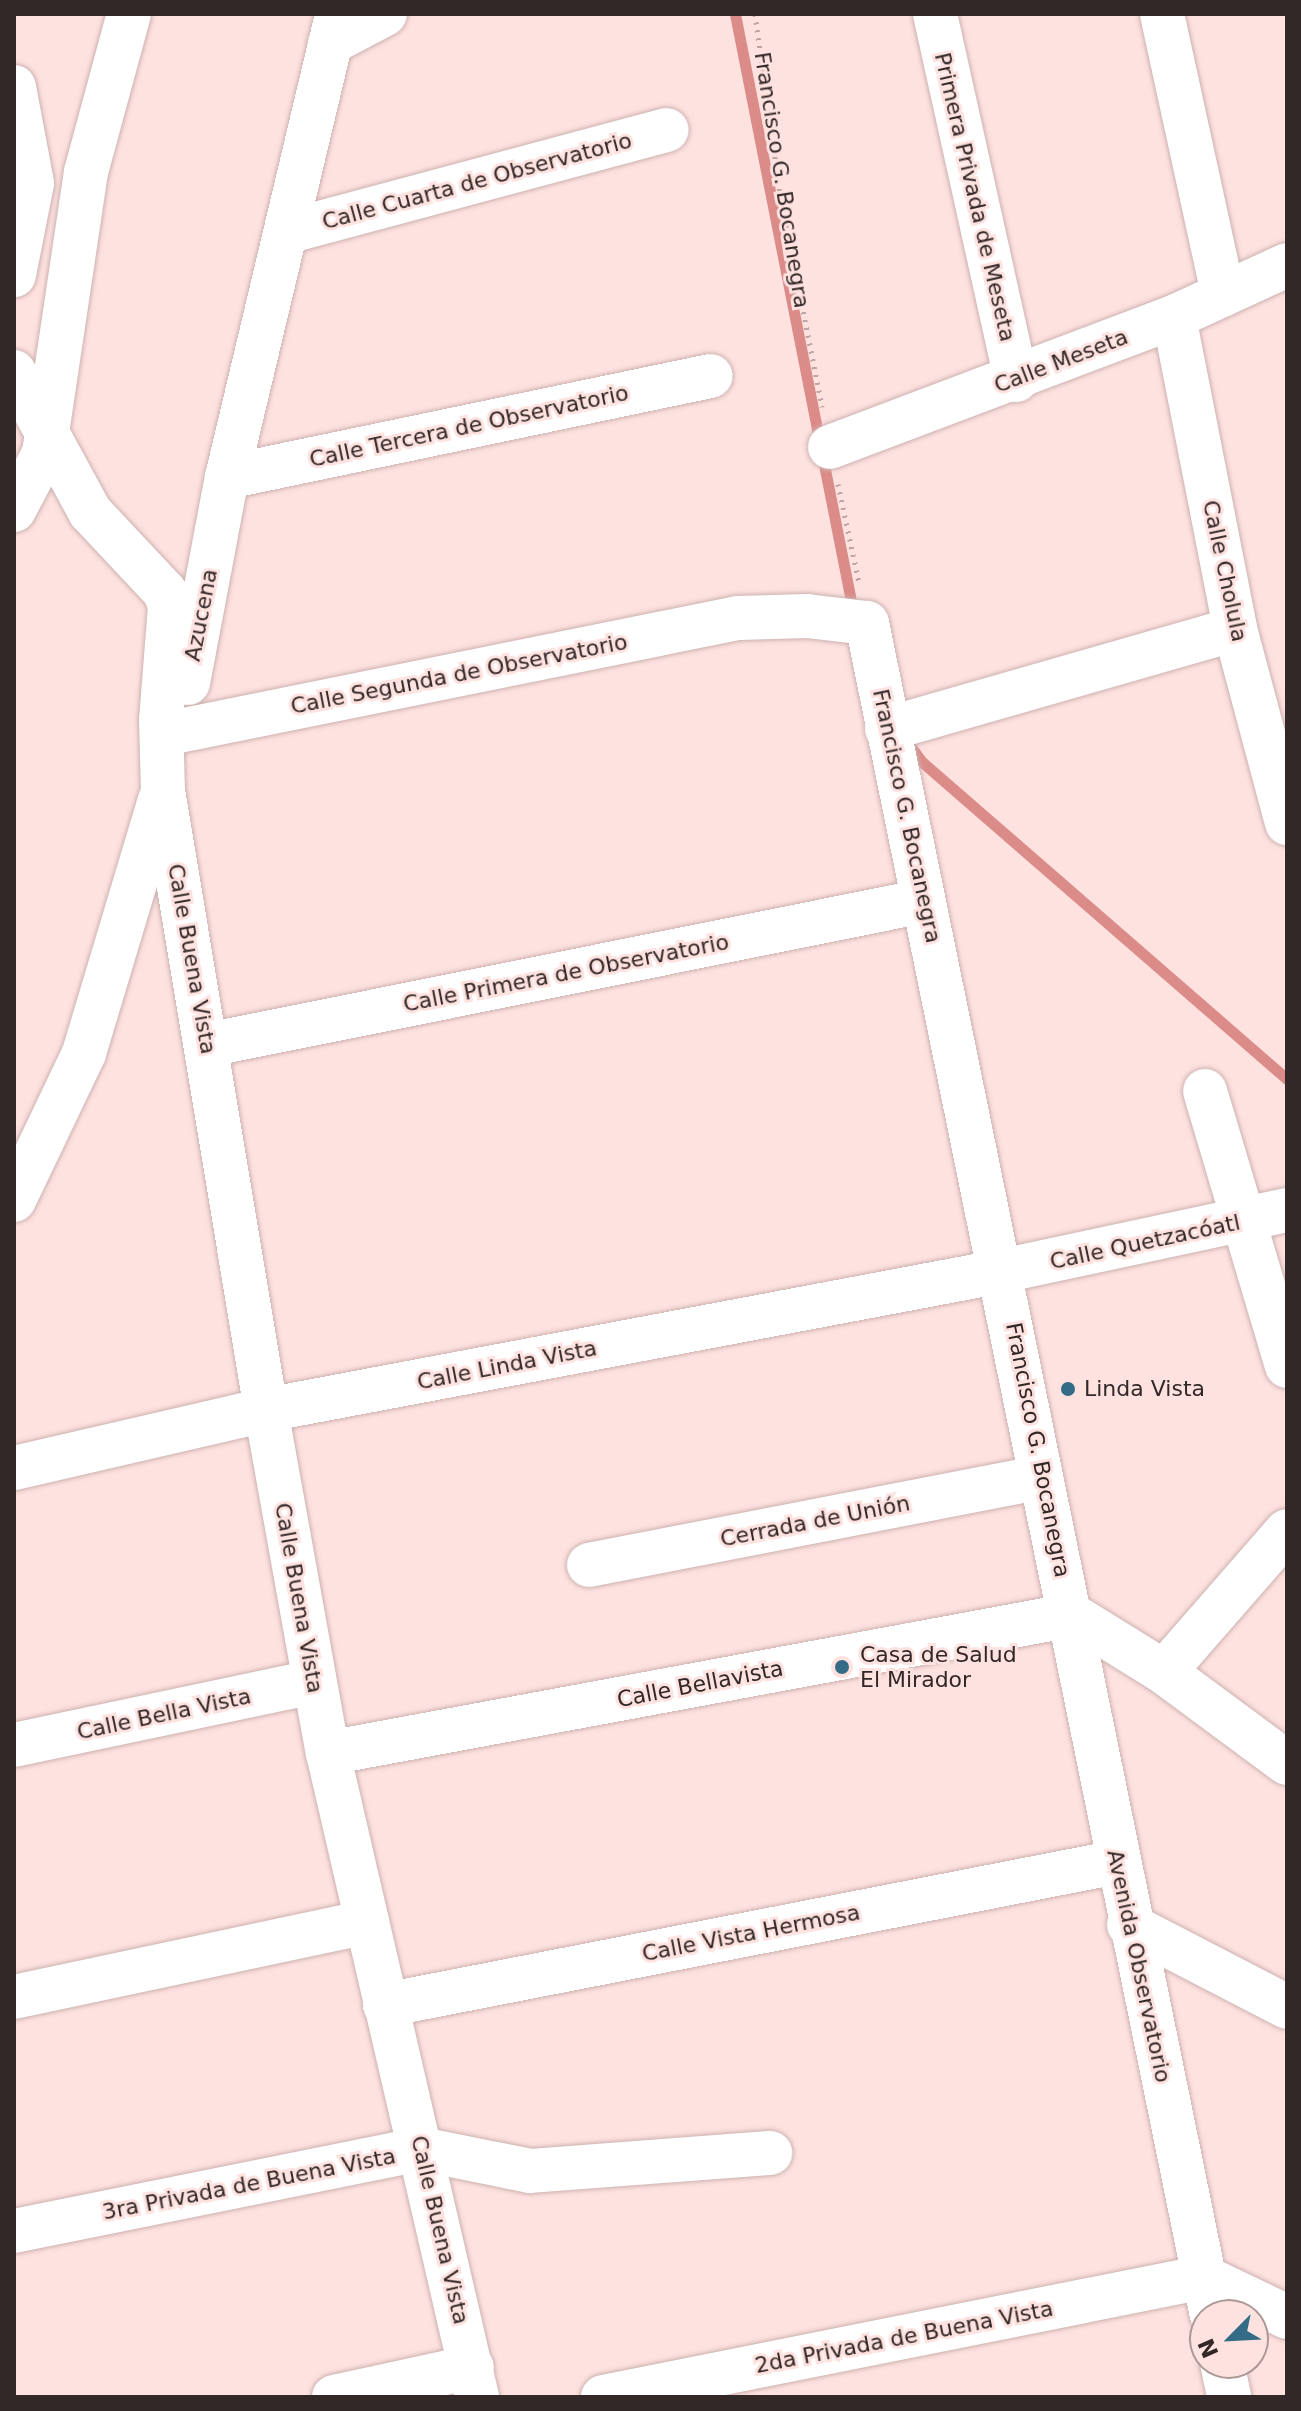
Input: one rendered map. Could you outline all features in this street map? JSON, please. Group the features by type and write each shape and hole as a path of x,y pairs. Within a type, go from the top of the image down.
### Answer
{"street":[{"path":"14,510 37,474 47,432 86,172 129,14"},
{"path":"333,29 385,14"},
{"name":"Primera Privada de Meseta","path":"935,14 1016,380"},
{"path":"1162,14 1223,294"},
{"name":"Azucena","path":"14,1200 84,1053 163,791 179,731 227,477 333,29"},
{"path":"14,275 32,183 16,109"},
{"name":"Calle Cuarta de Observatorio","path":"286,232 667,130"},
{"name":"Calle Meseta","path":"830,447 1016,380 1174,317 1287,265"},
{"name":"Calle Cholula","path":"1174,317 1235,629 1287,823"},
{"path":"14,372 90,512 165,592 170,606 161,720 163,791"},
{"name":"Calle Tercera de Observatorio","path":"227,477 711,376"},
{"name":"Calle Segunda de Observatorio","path":"179,731 738,618 807,616 867,623"},
{"name":"Francisco G. Bocanegra","path":"867,623 1002,1271 1040,1477 1072,1615"},
{"path":"887,729 1235,629"},
{"name":"Calle Buena Vista","path":"163,791 313,1682 385,2005 475,2382"},
{"name":"Calle Primera de Observatorio","path":"207,1045 924,901"},
{"path":"1205,1091 1287,1366"},
{"name":"Calle Quetzacóatl","path":"1002,1271 1287,1210"},
{"name":"Calle Linda Vista","path":"14,1468 266,1410 1002,1271"},
{"name":"Cerrada de Unión","path":"589,1565 1040,1477"},
{"path":"1164,1672 1287,1531"},
{"path":"1072,1615 1164,1672 1287,1763"},
{"name":"Calle Bellavista","path":"328,1753 1072,1615"},
{"name":"Avenida Observatorio","path":"1072,1615 1129,1925 1208,2296"},
{"name":"Calle Bella Vista","path":"14,1745 313,1682"},
{"name":"Calle Vista Hermosa","path":"385,2005 1117,1862"},
{"path":"14,1997 367,1922"},
{"path":"1129,1925 1287,2007"},
{"name":"3ra Privada de Buena Vista","path":"14,2231 421,2149 530,2171 770,2153"},
{"path":"1208,2296 1287,2317"},
{"name":"2da Privada de Buena Vista","path":"603,2397 1208,2296"},
{"path":"334,2397 475,2382"}],"path":[{"name":"Francisco G. Bocanegra","path":"755,14 780,194 867,623"}],"waterway":[{"path":"735,14 853,611"},
{"path":"908,743 921,761 1287,1079"}],"place":[{"name":"Linda Vista","path":"1068,1389"},
{"name":"Casa de Salud El Mirador","path":"842,1667"}]}
